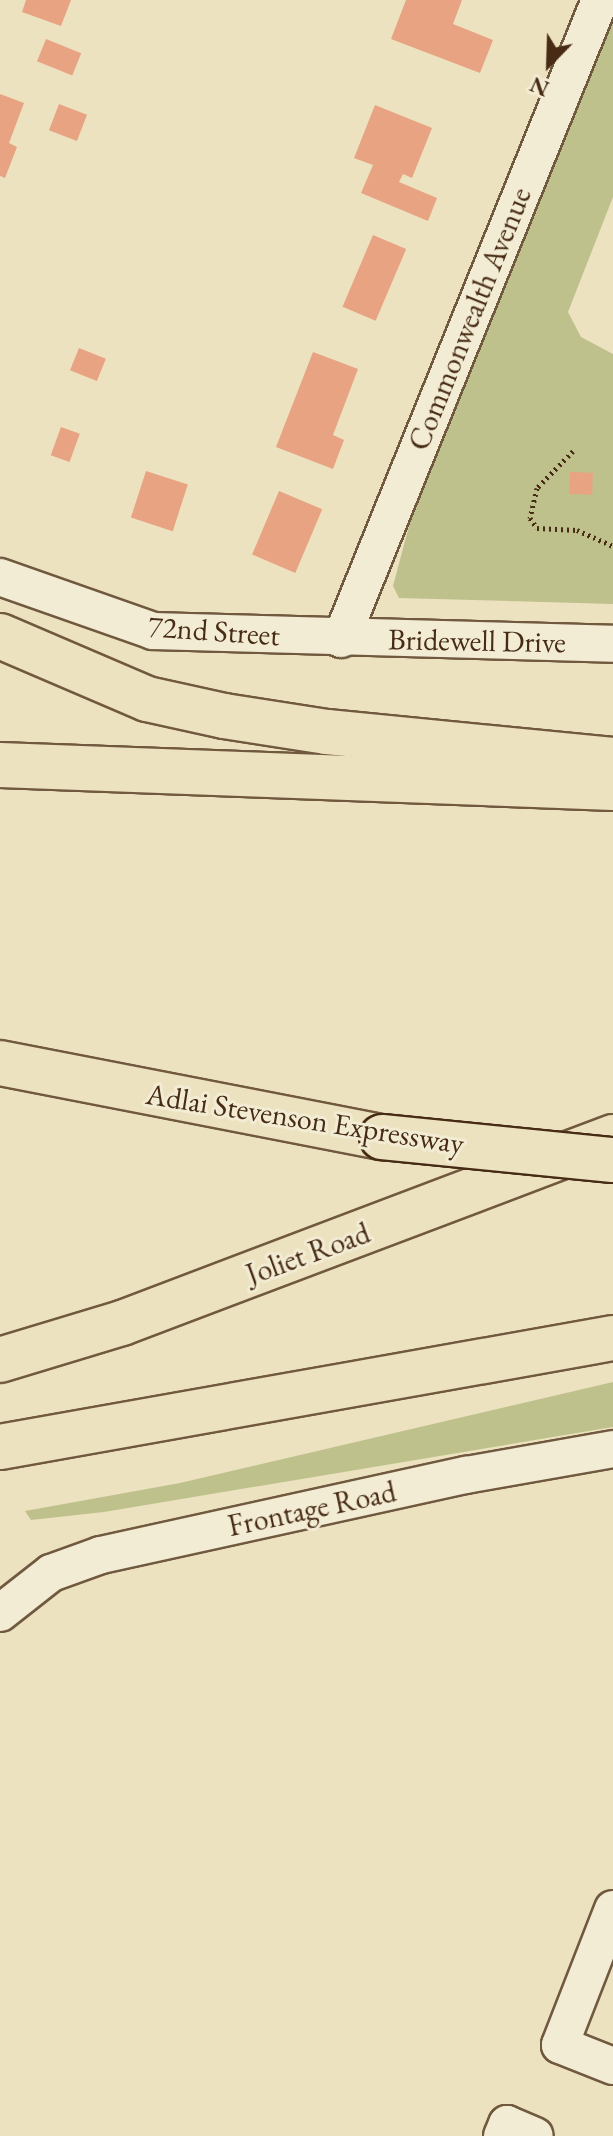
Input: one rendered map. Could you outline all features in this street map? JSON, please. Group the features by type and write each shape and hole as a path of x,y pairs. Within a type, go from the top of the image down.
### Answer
{"highway":[{"path":"0,636 147,699 224,716 327,732 613,760"},
{"path":"0,765 613,788"},
{"name":"Adlai Stevenson Expressway","path":"0,1063 382,1137 613,1160"},
{"name":"Joliet Road","path":"0,1360 122,1323 613,1137"},
{"path":"0,1447 613,1338"}],"street":[{"name":"Commonwealth Avenue","path":"341,639 600,0"},
{"name":"72nd Street","path":"0,577 153,631 341,639"},
{"name":"Bridewell Drive","path":"341,639 613,644"},
{"name":"Frontage Road","path":"10,1604 51,1573 101,1555 466,1475 613,1449"},
{"path":"613,1909 560,2045 613,2066"},
{"path":"502,2136 507,2124 535,2136"}],"path":[{"path":"573,451 537,488 530,518 537,528 577,530 613,546"}],"green space":[{"path":"613,0 613,197 568,312 581,337 613,354 613,604 399,598 393,586 413,511"},
{"path":"613,1382 613,1427 104,1512 31,1520 25,1511 180,1483"}],"building":[{"path":"26,0 71,0 61,26 22,12"},
{"path":"406,0 462,0 453,24 493,40 480,73 391,39"},
{"path":"46,39 81,53 72,75 37,61"},
{"path":"0,94 24,103 9,143 17,147 5,178 0,176"},
{"path":"59,104 87,115 77,141 49,130"},
{"path":"375,105 432,128 412,178 403,174 399,182 437,198 428,221 361,193 373,165 354,158"},
{"path":"373,235 406,249 376,321 343,307"},
{"path":"79,348 106,359 97,381 70,370"},
{"path":"313,352 358,369 333,435 344,440 333,469 276,447"},
{"path":"61,427 80,434 70,462 51,455"},
{"path":"146,471 188,485 173,531 131,518"},
{"path":"570,472 593,473 592,495 569,494"},
{"path":"279,491 322,509 295,573 252,555"}]}
